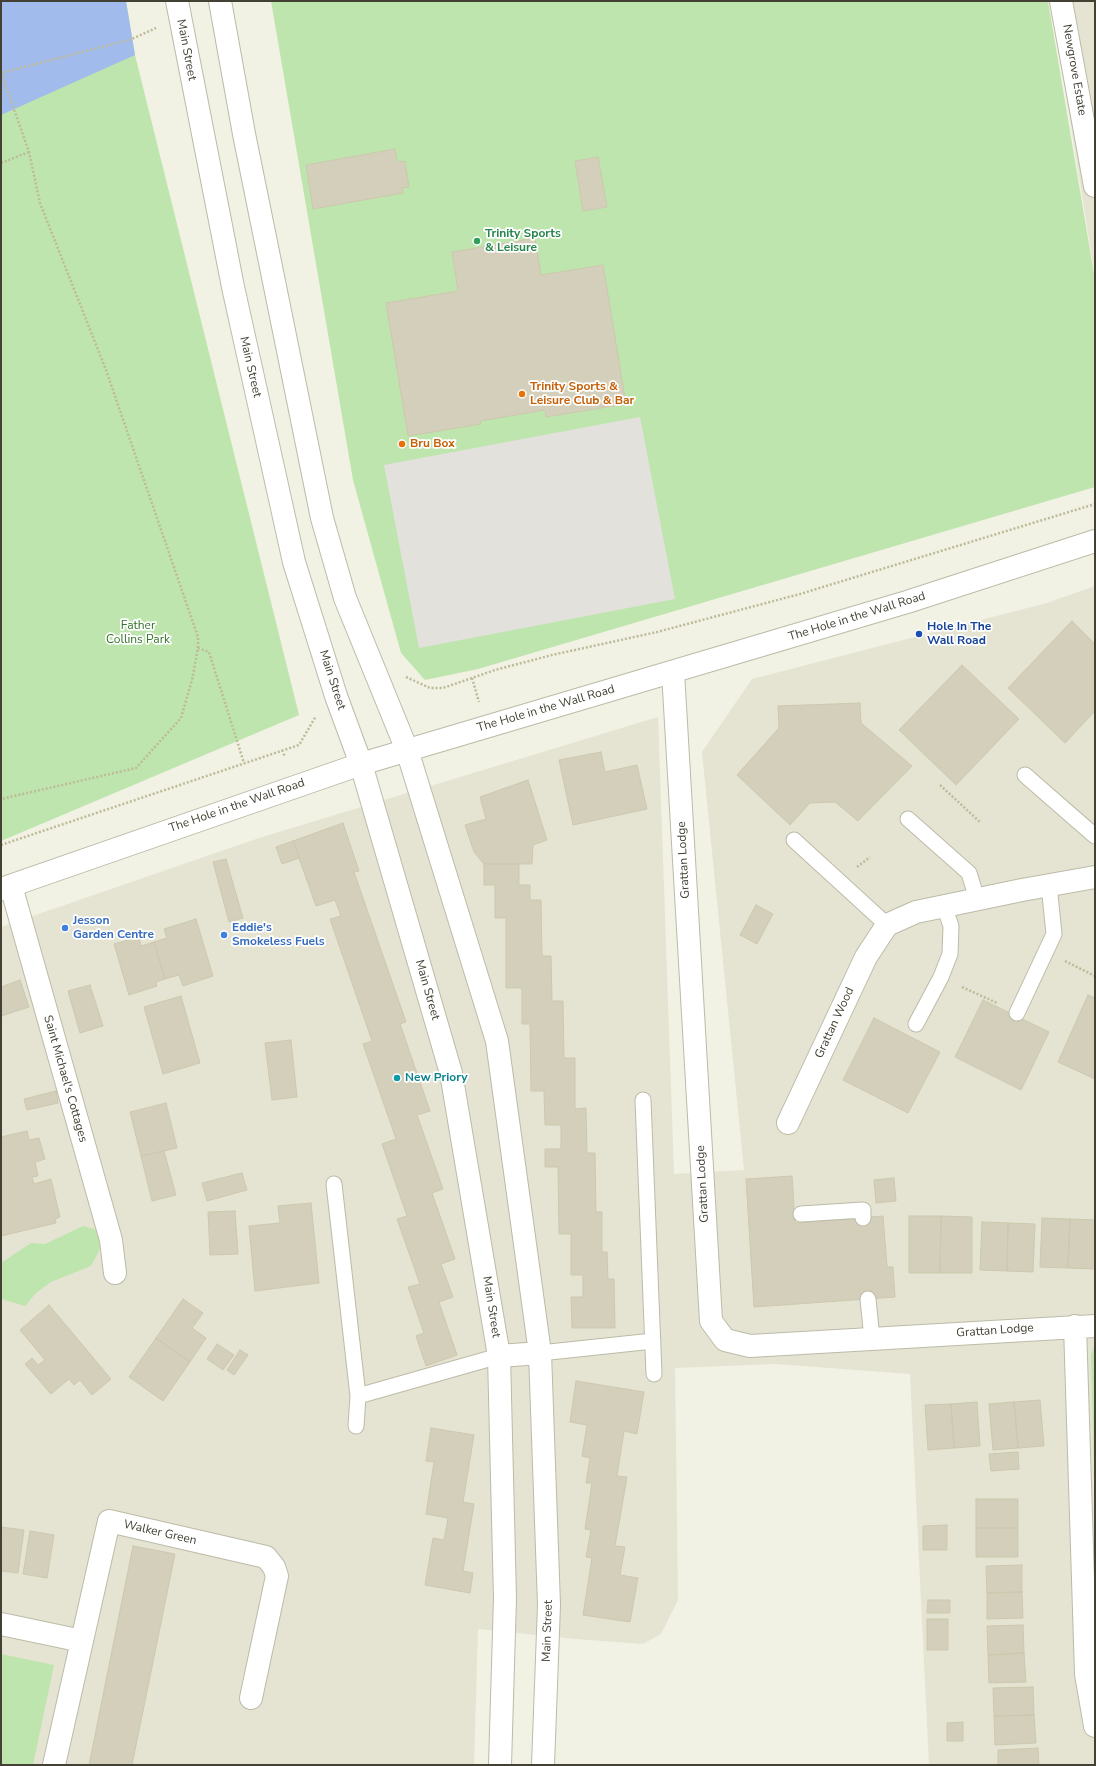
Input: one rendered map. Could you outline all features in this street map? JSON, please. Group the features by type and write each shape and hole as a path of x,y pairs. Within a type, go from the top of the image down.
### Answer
{"street":[{"name":"Main Street","path":"177,1 233,287 294,562 336,696 361,764 451,1073 499,1356 505,1598 500,1765"},
{"name":"Main Street","path":"220,1 244,134 322,518 345,598 407,750 497,1041 540,1353 549,1605 543,1765"},
{"name":"Newgrove Estate","path":"1061,1 1095,186"},
{"name":"The Hole in the Wall Road","path":"6,887 361,764 907,602 1095,541"},
{"name":"Grattan Lodge","path":"673,672 711,1321 725,1340 750,1346 1085,1326 1086,1674 1095,1726"},
{"path":"887,925 916,912 1095,877"},
{"name":"Saint Michael's Cottages","path":"6,887 111,1240 115,1273"},
{"name":"Grattan Wood","path":"788,1123 866,958 887,925"},
{"path":"499,1356 540,1353"},
{"name":"Walker Green","path":"54,1765 109,1521 266,1557 274,1567 277,1576 251,1698"},
{"path":"1,1624 82,1641"}],"lane":[{"path":"1025,775 1095,836"},
{"path":"908,819 969,873 977,899"},
{"path":"794,840 887,925"},
{"path":"1017,1013 1054,934 1049,885"},
{"path":"916,1024 941,977 950,954 951,926 944,906"},
{"path":"643,1100 654,1374"},
{"path":"334,1184 358,1396 356,1426"},
{"path":"801,1214 862,1210 863,1218"},
{"path":"868,1298 872,1339"},
{"path":"540,1353 653,1341"},
{"path":"358,1396 499,1356"}],"path":[{"path":"1,799 136,768 181,718 192,680 198,648 198,637 106,370 40,203 29,152 1,72 132,39 161,26"},
{"path":"1,163 29,152"},
{"path":"402,674 411,680 430,688 443,688 495,670 657,632 800,594 1095,504"},
{"path":"198,648 209,652 244,763"},
{"path":"1,845 299,744 310,728 317,709"},
{"path":"282,750 285,757"},
{"path":"940,785 981,823"},
{"path":"1046,953 1095,976"},
{"path":"941,977 1017,1013"}],"shaded area":[{"path":"1051,1 1095,1 1095,276"},
{"path":"640,417 675,599 419,648 384,465"},
{"path":"1095,586 1095,1765 929,1765 910,1374 776,1364 675,1368 678,1600 661,1634 643,1644 478,1629 474,1765 1,1765 1,927 259,838 658,717 674,1174 744,1170 702,752 752,679 1047,603"}],"green space":[{"name":"Father Collins Park","path":"1,1 126,1 135,55 299,715 1,841"},
{"path":"271,1 1048,1 1095,280 1095,487 478,669 425,680 401,653 353,480"},
{"path":"83,1226 98,1230 100,1249 91,1266 51,1282 36,1293 25,1306 1,1299 1,1263 31,1243 45,1244"},
{"path":"1095,1343 1095,1519 1091,1355"},
{"path":"1,1654 54,1665 33,1765 1,1765"}],"water":[{"path":"1,1 126,1 135,55 1,115"}],"building":[{"path":"395,149 397,162 405,161 409,187 402,188 403,193 313,209 306,165"},
{"path":"598,157 607,207 583,211 575,161"},
{"path":"535,238 541,275 603,265 626,404 546,417 545,410 480,421 481,424 408,436 386,303 458,291 452,252"},
{"path":"1072,621 1095,644 1095,711 1065,743 1008,688"},
{"path":"962,665 1019,719 956,785 899,730"},
{"path":"860,703 861,723 912,766 858,821 835,802 810,803 790,825 737,775 779,728 778,706"},
{"path":"601,752 605,772 637,765 647,809 573,825 559,760"},
{"path":"528,780 547,840 533,845 532,864 484,864 474,852 465,825 486,819 480,797"},
{"name":"New Priory","path":"343,823 359,871 354,872 406,1022 400,1024 430,1111 417,1115 443,1189 432,1193 455,1259 441,1264 453,1297 439,1302 457,1355 426,1366 416,1336 424,1333 408,1287 420,1284 397,1219 407,1216 382,1144 396,1139 363,1044 372,1041 330,919 341,916 335,900 316,906 293,841"},
{"path":"293,841 300,858 282,864 276,847"},
{"path":"226,859 243,918 229,922 213,862"},
{"path":"484,864 519,864 519,885 530,885 530,900 541,900 542,956 551,956 552,1001 563,1001 564,1058 575,1058 575,1109 586,1108 587,1153 595,1153 596,1212 602,1212 602,1252 607,1252 608,1279 614,1279 615,1328 572,1328 571,1297 583,1297 583,1275 571,1275 571,1234 559,1234 558,1167 545,1167 545,1149 561,1149 561,1125 545,1125 544,1091 531,1091 530,1024 522,1024 522,988 506,988 506,918 495,918 495,885 484,885"},
{"path":"756,905 773,914 757,944 740,935"},
{"path":"196,919 213,976 183,986 179,975 165,979 154,942 167,938 164,929"},
{"path":"139,937 141,946 154,942 165,979 156,982 157,986 129,995 114,944"},
{"path":"20,980 29,1007 1,1016 1,987"},
{"path":"90,985 103,1026 80,1033 68,991"},
{"path":"1088,995 1095,998 1095,1079 1058,1062"},
{"path":"181,996 200,1063 163,1074 144,1007"},
{"path":"983,1000 1049,1032 1021,1090 955,1057"},
{"path":"874,1018 940,1052 908,1113 843,1080"},
{"path":"291,1040 297,1097 272,1100 265,1043"},
{"path":"56,1091 58,1103 27,1110 24,1099"},
{"path":"166,1103 177,1148 141,1156 130,1112"},
{"path":"27,1131 29,1140 39,1138 45,1159 35,1162 38,1176 32,1177 34,1184 51,1179 60,1217 55,1219 56,1223 1,1236 1,1137"},
{"path":"164,1151 176,1195 152,1201 141,1156"},
{"path":"242,1173 247,1190 207,1201 202,1183"},
{"path":"792,1176 795,1223 883,1216 887,1267 893,1267 895,1297 754,1307 746,1179"},
{"path":"894,1178 896,1201 876,1203 874,1180"},
{"path":"311,1203 319,1283 255,1291 249,1226 280,1223 278,1206"},
{"path":"235,1211 238,1254 210,1255 208,1212"},
{"path":"909,1216 941,1216 940,1273 909,1273"},
{"path":"941,1216 972,1217 972,1273 940,1273"},
{"path":"1042,1218 1070,1219 1068,1268 1040,1267"},
{"path":"1070,1219 1095,1220 1095,1269 1068,1268"},
{"path":"982,1222 1008,1223 1007,1271 980,1270"},
{"path":"1008,1223 1035,1224 1033,1272 1007,1271"},
{"path":"183,1299 203,1313 192,1328 206,1338 190,1362 156,1338"},
{"path":"49,1305 111,1379 92,1395 80,1380 74,1385 69,1379 51,1394 25,1364 32,1358 38,1365 45,1360 20,1330"},
{"path":"156,1338 190,1362 163,1401 129,1377"},
{"path":"217,1344 234,1355 223,1370 207,1359"},
{"path":"240,1350 248,1355 234,1375 227,1370"},
{"path":"576,1381 644,1392 637,1434 624,1431 617,1476 627,1477 615,1546 625,1547 620,1575 638,1578 630,1622 583,1615 592,1558 586,1557 591,1530 585,1529 592,1483 586,1483 590,1458 582,1456 587,1425 570,1422"},
{"path":"1040,1400 1044,1446 1018,1448 1014,1402"},
{"path":"977,1402 980,1446 954,1448 951,1404"},
{"path":"1014,1402 1018,1448 993,1450 989,1404"},
{"path":"951,1404 954,1448 928,1450 925,1405"},
{"path":"431,1428 474,1435 463,1502 474,1504 463,1571 473,1573 470,1593 425,1585 433,1538 444,1540 448,1518 426,1514 434,1462 426,1461"},
{"path":"1018,1452 1019,1469 991,1471 989,1454"},
{"path":"976,1499 1018,1499 1018,1528 976,1528"},
{"path":"947,1525 947,1550 923,1550 923,1526"},
{"path":"1,1527 24,1530 18,1573 1,1571"},
{"path":"976,1528 1018,1528 1018,1557 976,1557"},
{"path":"30,1531 54,1535 47,1578 23,1574"},
{"path":"133,1546 175,1554 132,1765 89,1765"},
{"path":"1022,1565 1022,1592 987,1593 986,1566"},
{"path":"1022,1592 1023,1618 987,1619 987,1593"},
{"path":"928,1600 950,1600 950,1613 927,1613"},
{"path":"927,1619 948,1619 948,1650 927,1650"},
{"path":"1023,1625 1024,1653 988,1655 987,1626"},
{"path":"1024,1653 1026,1682 989,1683 988,1655"},
{"path":"1033,1687 1034,1715 994,1716 993,1688"},
{"path":"1034,1715 1036,1743 995,1745 994,1716"},
{"path":"963,1722 963,1741 947,1741 947,1723"},
{"path":"1038,1748 1039,1765 998,1765 998,1750"}],"place":[{"name":"Trinity Sports & Leisure","path":"477,241"},
{"name":"Trinity Sports & Leisure Club & Bar","path":"522,394"},
{"name":"Bru Box","path":"402,444"},
{"name":"Hole In The Wall Road","path":"919,634"},
{"name":"Jesson Garden Centre","path":"65,928"},
{"name":"Eddie's Smokeless Fuels","path":"224,935"},
{"name":"New Priory","path":"397,1078"}]}
